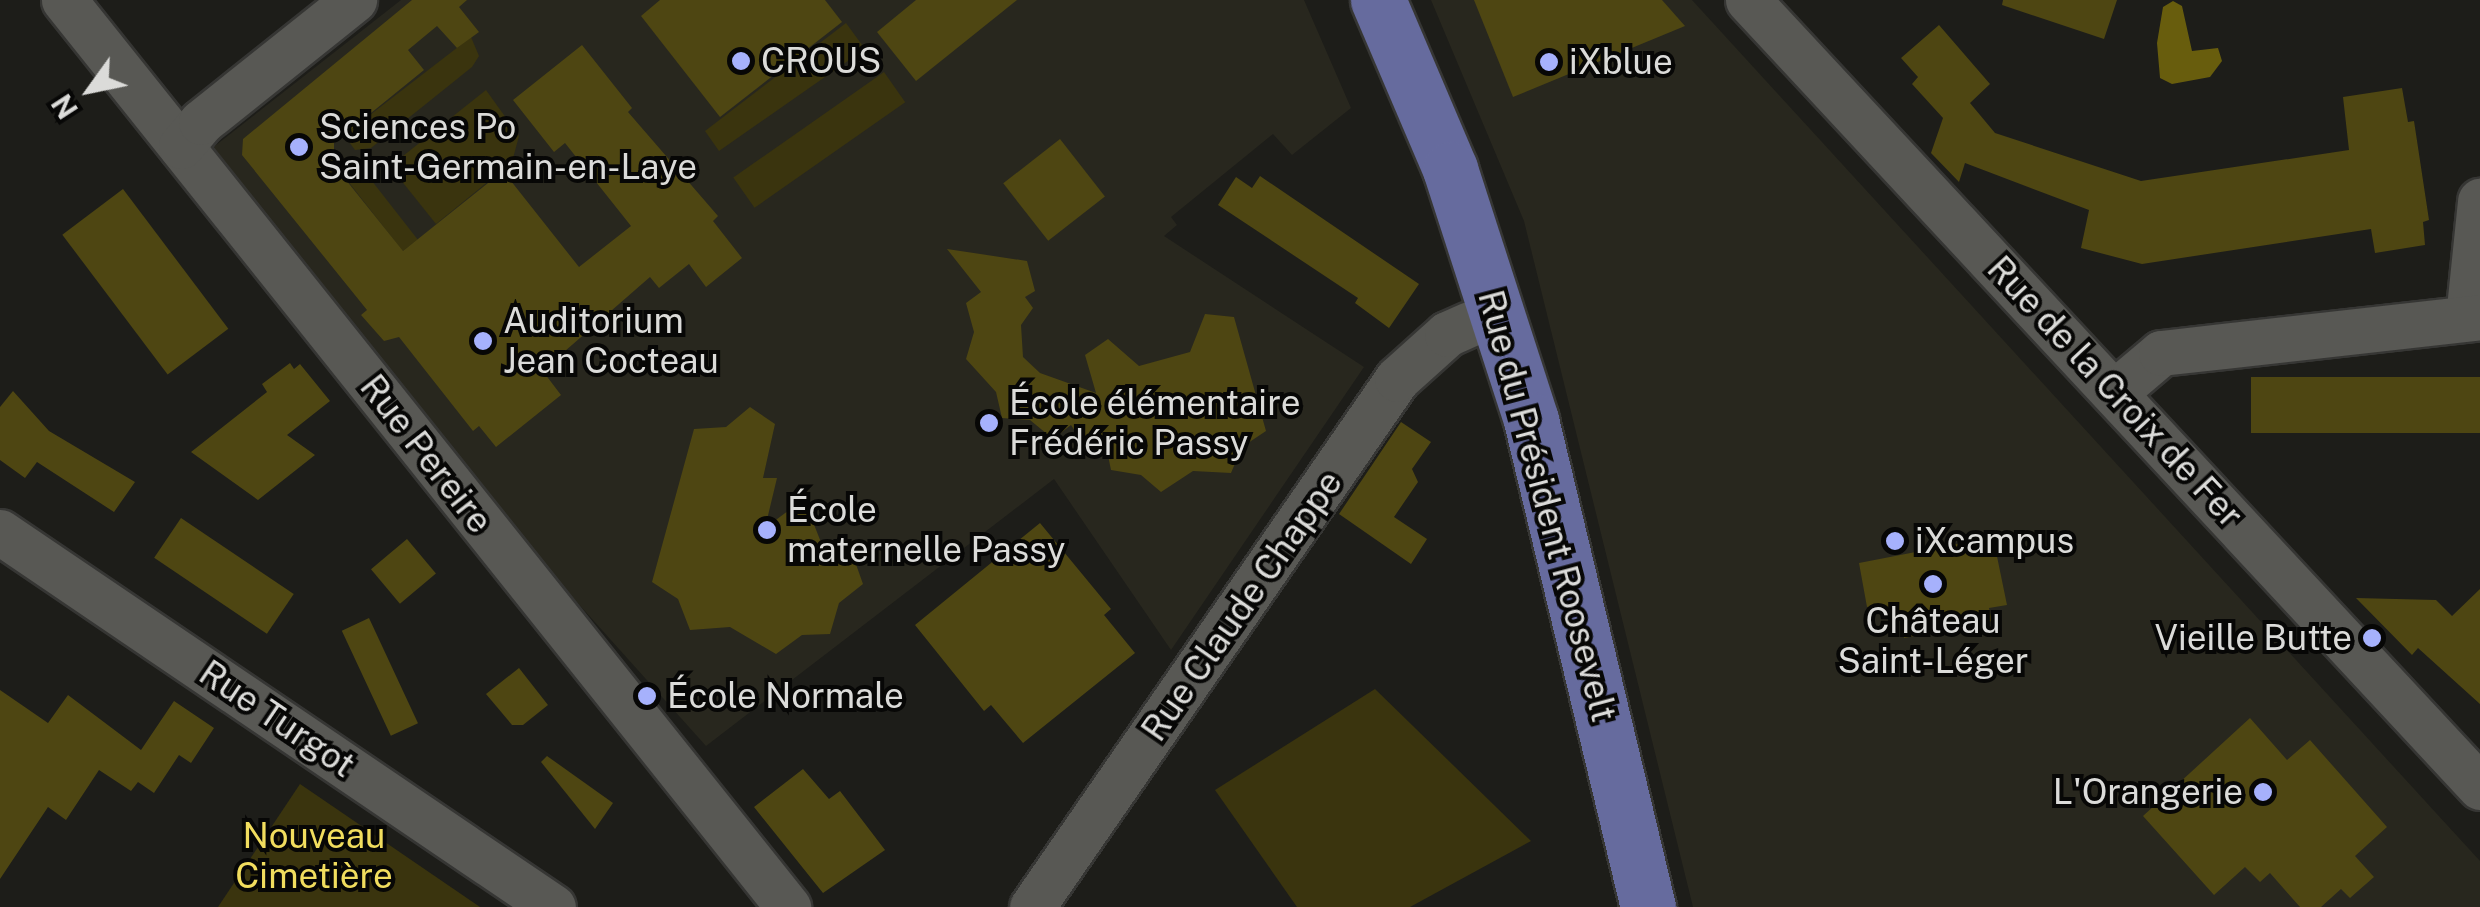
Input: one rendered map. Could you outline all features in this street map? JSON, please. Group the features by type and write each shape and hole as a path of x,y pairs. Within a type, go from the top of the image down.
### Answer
{"main road":[{"name":"Rue du Président Roosevelt","path":"1342,0 1469,324 1549,628 1611,907"},
{"name":"Rue du Président Roosevelt","path":"1378,0 1450,169 1531,420 1648,907"}],"street":[{"name":"Rue Pereire","path":"64,0 788,907"},
{"path":"181,146 201,122 354,0"},
{"name":"Rue de la Croix de Fer","path":"1748,0 2116,391 2480,787"},
{"path":"2116,391 2161,353 2474,318 2480,201"},
{"name":"Rue Claude Chappe","path":"1032,907 1397,379 1448,334 1469,324"},
{"name":"Rue Turgot","path":"0,532 553,907"}],"shaded area":[{"path":"401,0 1304,0 1351,108 1292,155 1273,134 1171,217 1177,225 1164,236 1364,367 1171,650 1054,479 706,746 514,532 211,149"},
{"name":"iXcampus","path":"1431,0 1692,0 2480,861 2480,907 1693,907 1524,221"},
{"path":"2173,1 2182,6 2192,51 2218,48 2222,61 2210,77 2172,84 2160,78 2157,43 2163,7"}],"green space":[{"path":"846,23 865,49 719,151 705,131"},
{"path":"471,37 479,56 472,67 371,148 355,150 344,135"},
{"path":"884,72 905,102 754,208 733,178"},
{"path":"486,90 519,136 512,162 436,224 396,174 398,160"},
{"path":"361,167 418,239 403,251 346,179"},
{"path":"1375,689 1531,841 1410,907 1297,907 1215,790"},
{"name":"Nouveau Cimetière","path":"300,784 363,827 480,907 218,907"}],"building":[{"path":"412,0 467,0 459,7 479,32 457,48 437,26 408,50 424,70 334,143 334,165 403,251 503,171 579,267 631,226 565,143 554,152 513,100 582,45 632,108 628,112 718,216 713,221 742,258 706,287 689,264 659,288 650,277 549,365 545,374 561,395 496,447 479,426 473,431 399,337 384,341 361,315 367,310 242,155 243,139"},
{"path":"660,0 825,0 842,22 720,117 641,16"},
{"path":"916,0 1017,0 916,81 877,32"},
{"name":"iXblue","path":"1474,0 1662,0 1685,26 1513,97"},
{"path":"2003,0 2117,0 2104,39 2002,5"},
{"path":"1939,25 1990,84 1970,103 1995,133 2141,181 2349,150 2343,97 2402,88 2408,122 2414,121 2429,220 2423,222 2425,245 2375,253 2371,229 2142,264 2081,248 2089,210 1965,163 1959,182 1931,153 1943,118 1912,84 1918,77 1901,58"},
{"path":"1060,139 1105,197 1048,241 1003,183"},
{"path":"1260,176 1419,284 1389,328 1355,303 1358,298 1218,205 1236,177 1252,188"},
{"path":"123,189 228,329 168,374 62,235"},
{"path":"947,249 1027,261 1035,291 1025,297 1033,308 1021,325 1023,357 1040,373 1096,393 1085,355 1108,339 1139,366 1190,352 1205,314 1234,317 1266,431 1242,447 1231,473 1193,471 1161,492 1141,475 1111,470 1104,436 1086,448 1071,425 1053,439 1030,420 1002,418 996,392 966,359 974,332 966,303 981,292"},
{"path":"290,363 294,369 300,364 330,401 287,435 315,455 258,500 191,452 267,392 262,384"},
{"path":"2251,377 2480,377 2480,433 2251,433"},
{"path":"13,391 49,431 135,482 114,512 37,462 25,478 0,460 0,407"},
{"name":"École maternelle Passy","path":"750,407 775,424 763,478 777,478 765,528 804,499 826,555 852,553 863,584 839,603 830,634 802,635 776,654 730,627 690,630 678,599 652,582 694,429 726,427"},
{"path":"1401,422 1431,442 1412,469 1418,482 1394,517 1427,539 1411,564 1339,514"},
{"path":"181,518 294,594 267,634 154,558"},
{"path":"1040,523 1111,609 1104,615 1135,653 1023,743 991,705 984,711 915,625"},
{"name":"Château Saint-Léger","path":"1993,537 2007,605 1989,608 1992,621 1904,638 1900,615 1884,618 1882,605 1867,607 1859,563"},
{"path":"407,539 436,573 400,604 371,569"},
{"path":"2480,589 2480,704 2418,648 2412,655 2356,598 2436,600 2452,616"},
{"path":"369,618 418,723 391,736 342,631"},
{"path":"519,668 548,705 523,725 512,725 486,694"},
{"path":"0,690 48,723 68,695 141,750 174,701 214,728 191,763 179,755 154,793 138,782 131,791 99,770 66,820 48,807 0,879"},
{"name":"L'Orangerie","path":"2250,718 2287,760 2310,740 2387,827 2355,856 2374,877 2350,898 2341,889 2321,907 2300,907 2270,873 2260,882 2245,867 2214,895 2143,816"},
{"path":"547,756 613,803 595,829 541,762"},
{"path":"803,769 829,799 840,791 885,850 823,893 754,807"}],"place":[{"name":"CROUS","path":"741,61"},
{"name":"iXblue","path":"1549,62"},
{"name":"Sciences Po Saint-Germain-en-Laye","path":"299,147"},
{"name":"Auditorium Jean Cocteau","path":"483,341"},
{"name":"École élémentaire Frédéric Passy","path":"989,423"},
{"name":"École maternelle Passy","path":"767,530"},
{"name":"iXcampus","path":"1895,541"},
{"name":"Château Saint-Léger","path":"1933,584"},
{"name":"Vieille Butte","path":"2372,638"},
{"name":"École Normale","path":"647,696"},
{"name":"L'Orangerie","path":"2263,792"}]}
